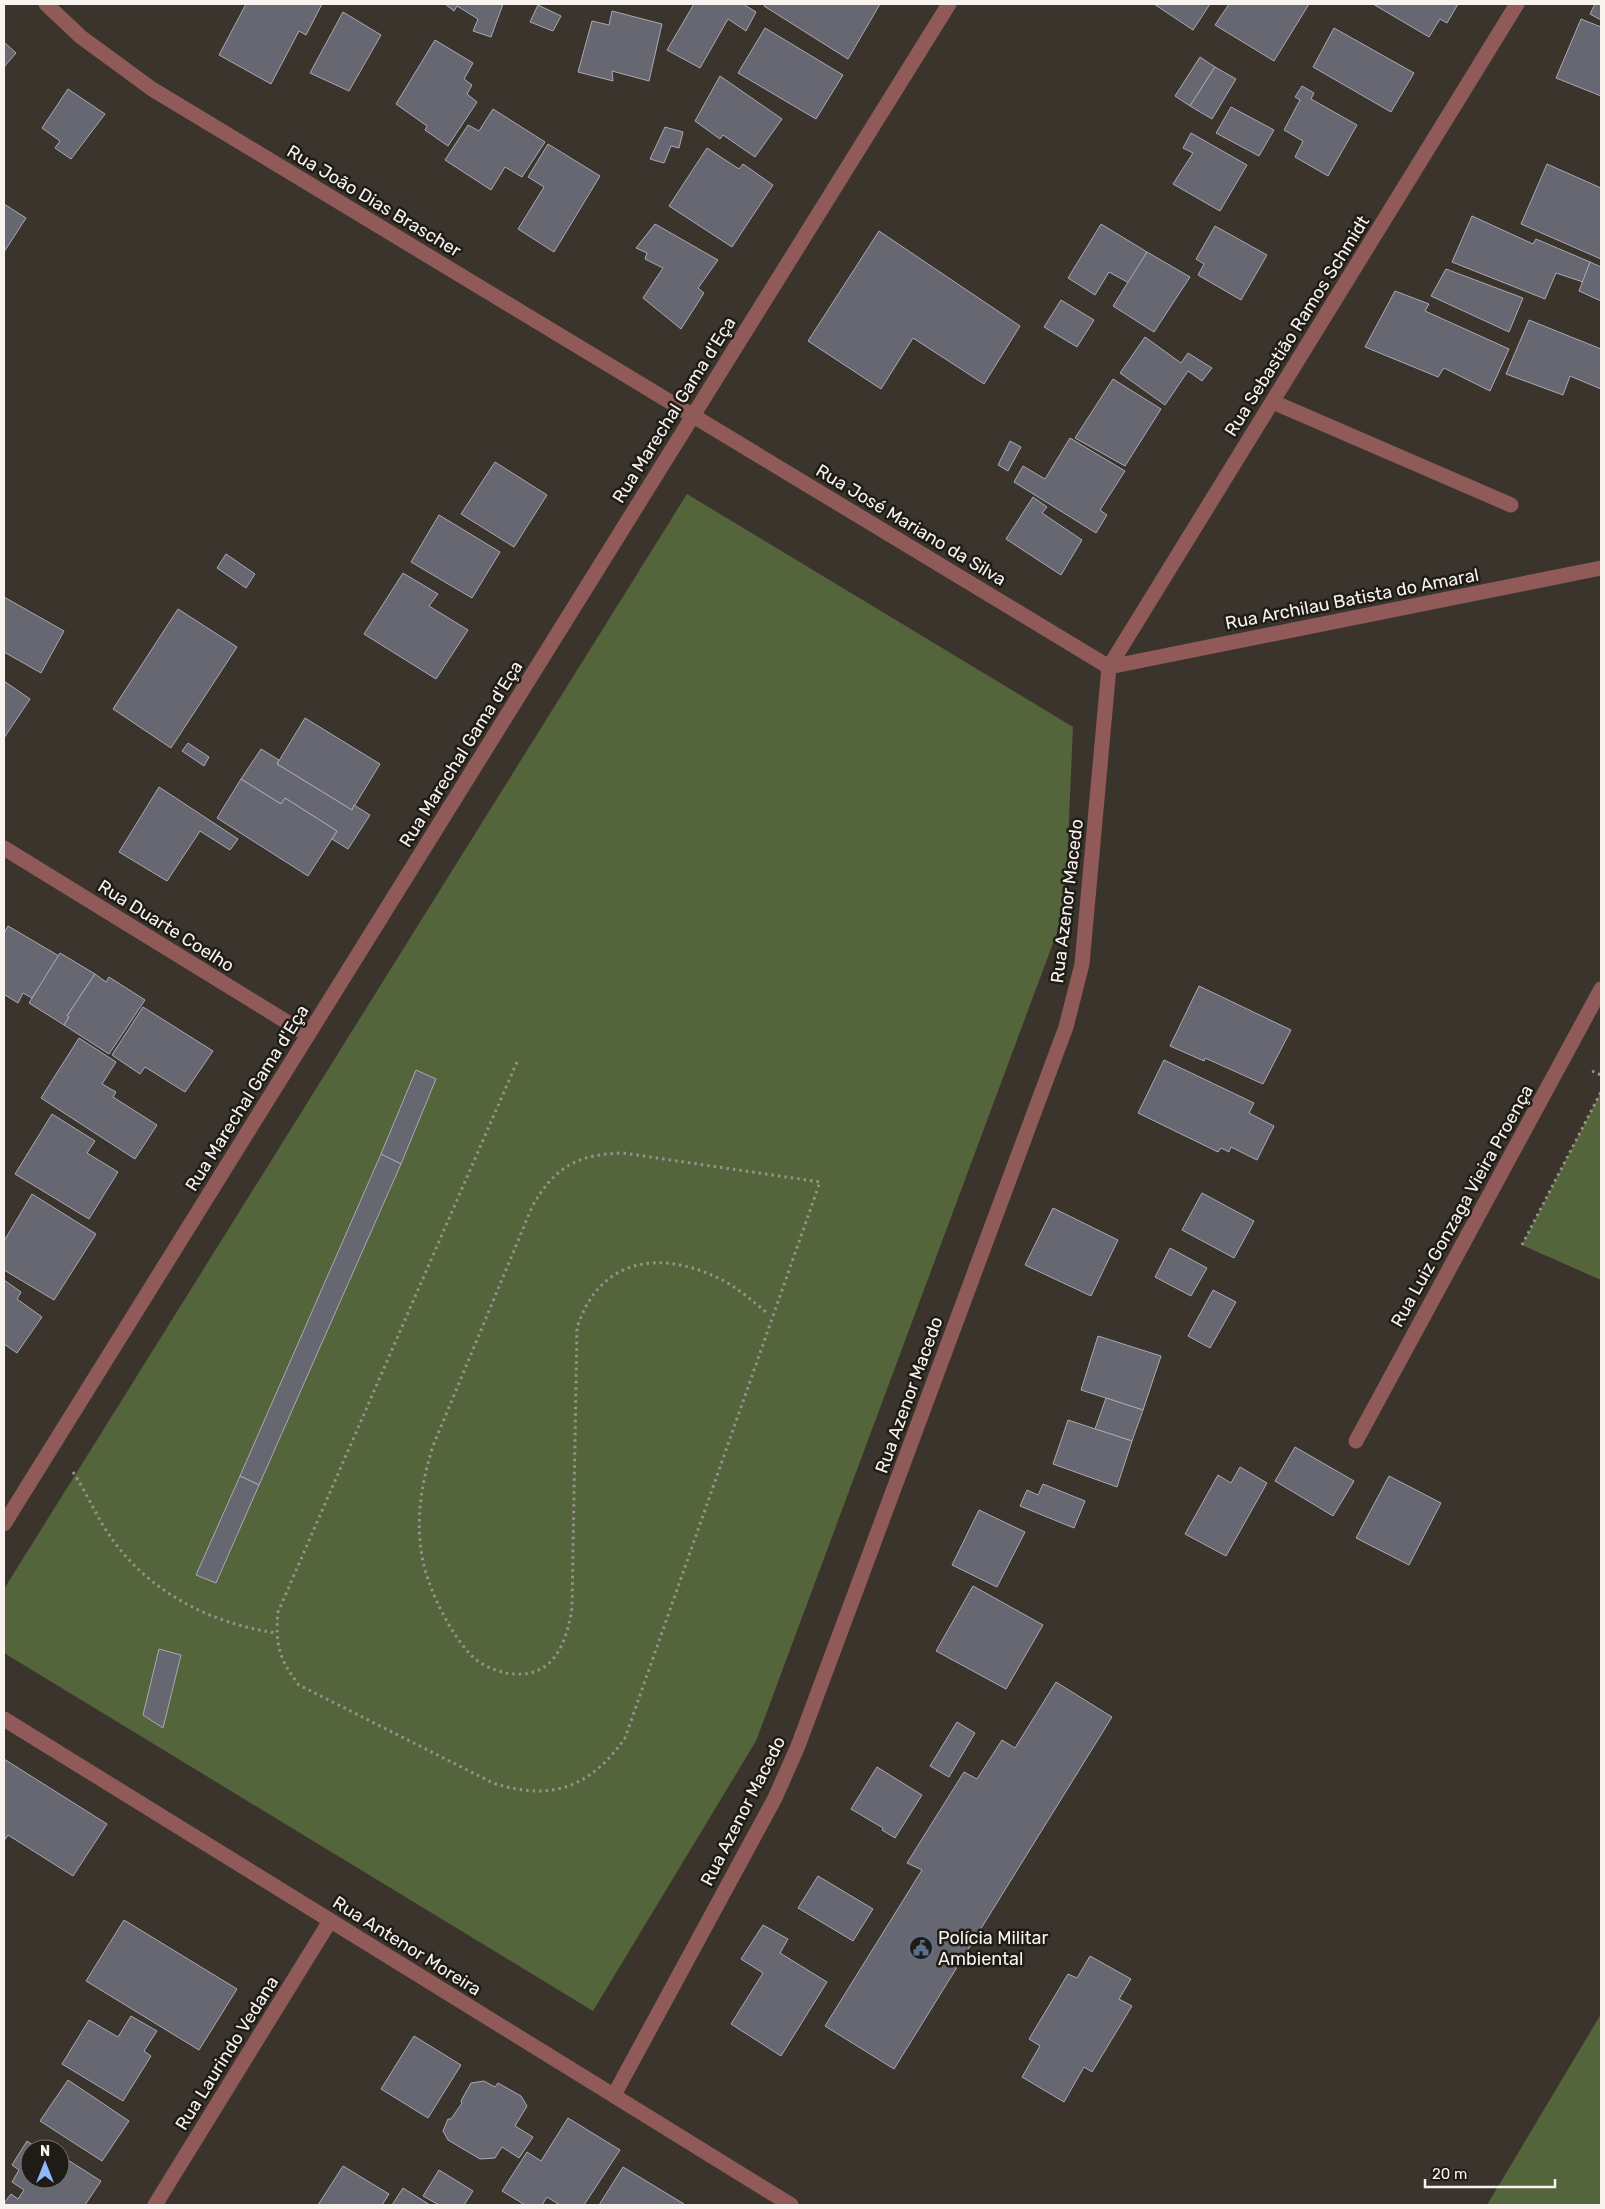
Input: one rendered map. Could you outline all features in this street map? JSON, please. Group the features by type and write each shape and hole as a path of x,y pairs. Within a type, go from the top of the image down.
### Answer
{"street":[{"name":"Rua João Dias Brascher","path":"46,4 81,37 152,89 693,415"},
{"name":"Rua Marechal Gama d'Eça","path":"4,1524 949,4"},
{"name":"Rua Sebastião Ramos Schmidt","path":"1109,667 1517,4"},
{"path":"1273,402 1511,505"},
{"name":"Rua José Mariano da Silva","path":"693,415 1109,667"},
{"name":"Rua Archilau Batista do Amaral","path":"1109,667 1601,568"},
{"name":"Rua Azenor Macedo","path":"614,2096 775,1798 798,1746 1066,1028 1082,964 1109,667"},
{"name":"Rua Duarte Coelho","path":"4,848 308,1035"},
{"name":"Rua Luiz Gonzaga Vieira Proença","path":"1356,1441 1601,989"},
{"name":"Rua Antenor Moreira","path":"4,1719 791,2205"},
{"name":"Rua Laurindo Vedana","path":"155,2205 330,1921"}],"path":[{"path":"517,1062 278,1612 276,1633 280,1654 288,1671 299,1685 493,1782 512,1789 533,1792 554,1790 574,1784 595,1773 612,1757 625,1738 820,1182 623,1153 598,1154 575,1161 557,1172 543,1188 532,1207 433,1446 424,1474 420,1503 419,1534 423,1563 432,1591 445,1618 470,1653 482,1664 496,1671 529,1674 545,1669 556,1656 564,1642 572,1608 577,1328 583,1310 593,1293 607,1278 622,1270 656,1263 700,1271 725,1282 766,1312"},
{"path":"1522,1245 1601,1092"},
{"path":"54,1443 88,1494 102,1523 120,1550 142,1573 167,1593 194,1609 239,1626 276,1633"}],"green space":[{"path":"687,494 1073,727 1065,911 756,1741 593,2011 4,1653 4,1589"},
{"path":"1601,1092 1601,1280 1522,1245"},
{"path":"1601,2014 1601,2205 1487,2205"}],"building":[{"path":"246,4 322,4 306,35 299,31 271,84 219,55"},
{"path":"445,4 503,4 491,37 473,31 478,19 457,6 454,11"},
{"path":"694,4 743,4 756,12 746,31 728,19 700,68 667,50"},
{"path":"766,4 880,4 848,59 764,6"},
{"path":"1154,4 1210,4 1193,30"},
{"path":"1229,4 1309,4 1274,61 1215,25"},
{"path":"1373,4 1458,4 1447,23 1440,19 1429,37"},
{"path":"1595,4 1601,4 1601,20 1590,14"},
{"path":"538,5 561,16 553,31 530,22"},
{"path":"612,11 662,24 649,81 612,71 613,81 578,72 592,21 609,25"},
{"path":"343,12 381,35 349,91 310,73"},
{"path":"1581,19 1601,27 1601,96 1556,78"},
{"path":"765,28 843,75 816,119 738,73"},
{"path":"1334,28 1414,73 1391,112 1313,67"},
{"path":"435,40 473,63 464,79 472,85 467,94 477,102 448,146 425,130 427,126 396,104"},
{"path":"4,42 16,53 4,67"},
{"path":"1200,57 1215,67 1190,106 1175,96"},
{"path":"1215,67 1236,79 1212,119 1190,106"},
{"path":"720,76 782,119 755,157 723,135 720,139 695,121"},
{"path":"1302,86 1314,93 1311,99 1357,125 1328,176 1295,157 1303,141 1284,130 1300,100 1295,97"},
{"path":"68,89 105,114 71,159 55,148 60,141 42,128"},
{"path":"1231,107 1274,130 1259,156 1216,133"},
{"path":"493,109 545,142 522,177 505,167 491,190 445,160 468,125 479,131"},
{"path":"665,127 683,132 679,148 671,146 664,163 650,159"},
{"path":"1191,133 1247,165 1220,211 1173,184 1193,153 1183,148"},
{"path":"548,144 600,176 554,252 518,229 544,187 528,177"},
{"path":"707,148 739,169 743,164 773,185 732,247 669,206"},
{"path":"1547,164 1601,188 1601,259 1521,224"},
{"path":"4,204 26,218 4,252"},
{"path":"1472,216 1533,244 1536,239 1590,262 1583,282 1556,273 1545,299 1452,262"},
{"path":"655,224 718,260 698,288 704,293 681,329 643,298 663,268 645,259 647,253 636,248"},
{"path":"1101,224 1147,252 1129,283 1109,272 1095,295 1068,278"},
{"path":"1215,226 1267,255 1241,300 1198,275 1204,264 1196,259"},
{"path":"879,231 1020,326 984,384 913,338 881,389 808,341"},
{"path":"1147,252 1190,277 1154,332 1113,306"},
{"path":"1590,262 1601,267 1601,301 1579,291"},
{"path":"1446,269 1523,298 1509,332 1431,296"},
{"path":"1395,291 1429,304 1425,311 1509,349 1490,391 1444,368 1438,377 1365,347"},
{"path":"1061,300 1094,320 1077,347 1044,327"},
{"path":"1529,320 1601,349 1601,389 1570,376 1563,395 1506,374"},
{"path":"1145,337 1181,363 1188,353 1212,368 1202,381 1188,371 1165,405 1120,373"},
{"path":"1113,379 1161,409 1125,466 1075,438"},
{"path":"1070,438 1125,471 1100,510 1107,515 1096,533 1014,482 1023,466 1045,479"},
{"path":"1010,441 1021,447 1008,471 998,465"},
{"path":"495,462 547,495 514,547 461,514"},
{"path":"1033,497 1047,507 1042,513 1082,540 1061,575 1006,539"},
{"path":"439,515 500,552 472,598 411,562"},
{"path":"226,554 255,574 246,588 217,568"},
{"path":"403,573 438,594 429,606 468,630 436,679 364,634"},
{"path":"4,597 64,631 41,673 4,652"},
{"path":"178,609 237,647 171,748 113,709"},
{"path":"4,681 30,699 4,738"},
{"path":"305,718 380,764 352,810 277,764"},
{"path":"188,743 209,757 204,766 182,751"},
{"path":"261,749 279,760 277,764 352,810 354,805 370,815 348,849 332,839 337,831 285,798 281,804 241,779"},
{"path":"241,779 281,804 285,798 337,831 308,876 217,818"},
{"path":"159,787 238,839 230,850 200,831 167,881 119,852"},
{"path":"8,926 59,956 32,998 23,993 18,1003 5,995 4,998 4,933"},
{"path":"60,953 95,974 67,1016 69,1017 64,1025 29,1003"},
{"path":"95,974 106,982 109,977 145,1000 109,1054 64,1025 69,1017 67,1016"},
{"path":"1199,986 1291,1030 1263,1084 1205,1058 1204,1061 1170,1046"},
{"path":"143,1007 213,1051 185,1092 145,1067 140,1074 112,1055"},
{"path":"79,1038 116,1062 102,1084 116,1092 113,1097 157,1125 135,1159 41,1098"},
{"path":"1164,1060 1254,1103 1249,1113 1274,1126 1257,1160 1231,1147 1229,1152 1221,1148 1218,1152 1138,1113"},
{"path":"416,1070 436,1079 401,1164 381,1154"},
{"path":"52,1114 95,1141 87,1153 118,1172 89,1219 15,1174"},
{"path":"381,1154 401,1164 259,1485 240,1476"},
{"path":"1202,1193 1254,1221 1234,1258 1182,1230"},
{"path":"32,1194 96,1234 54,1300 4,1270 4,1241"},
{"path":"1053,1208 1118,1240 1091,1296 1025,1265"},
{"path":"1170,1248 1207,1268 1191,1296 1155,1277"},
{"path":"4,1280 21,1292 17,1299 42,1317 17,1353 4,1344"},
{"path":"1213,1290 1236,1302 1210,1348 1188,1336"},
{"path":"1098,1336 1161,1356 1143,1410 1081,1390"},
{"path":"1106,1398 1143,1410 1132,1441 1095,1429"},
{"path":"1068,1420 1132,1441 1117,1487 1053,1464"},
{"path":"1295,1447 1354,1481 1333,1516 1275,1481"},
{"path":"1240,1467 1267,1483 1226,1556 1185,1534 1218,1475 1231,1483"},
{"path":"240,1476 259,1485 216,1583 196,1575"},
{"path":"1389,1476 1441,1503 1409,1565 1356,1538"},
{"path":"1043,1484 1085,1501 1074,1528 1020,1506 1027,1490 1038,1495"},
{"path":"979,1510 1025,1532 997,1587 952,1565"},
{"path":"973,1586 1043,1625 1006,1689 936,1651"},
{"path":"159,1649 181,1655 163,1728 143,1715"},
{"name":"Polícia Militar Ambiental","path":"1056,1682 1112,1717 894,2069 825,2026 922,1870 907,1863 964,1772 977,1779 1002,1740 1015,1748"},
{"path":"957,1722 975,1733 949,1777 930,1766"},
{"path":"4,1759 107,1824 73,1876 8,1835 4,1841"},
{"path":"877,1767 922,1795 895,1838 882,1830 883,1828 851,1809"},
{"path":"818,1876 873,1909 853,1941 798,1908"},
{"path":"124,1920 237,1989 199,2050 86,1981"},
{"path":"763,1925 788,1939 780,1953 827,1982 781,2056 731,2024 763,1973 741,1959"},
{"path":"1090,1956 1131,1979 1119,1999 1132,2006 1092,2072 1084,2067 1064,2102 1022,2077 1040,2046 1029,2039 1068,1974 1077,1978"},
{"path":"131,2016 157,2031 144,2051 151,2056 123,2101 62,2064 89,2020 118,2037"},
{"path":"414,2036 461,2065 428,2118 381,2089"},
{"path":"68,2080 129,2121 102,2161 40,2121"},
{"path":"484,2081 495,2087 498,2083 521,2096 527,2106 515,2126 533,2137 519,2158 502,2147 495,2158 480,2159 448,2140 443,2131 448,2119 451,2119 462,2103 461,2101 471,2083"},
{"path":"568,2118 620,2150 584,2205 560,2205 547,2197 542,2205 525,2205 502,2191 527,2152 541,2161"},
{"path":"20,2152 20,2187 12,2182 19,2170 12,2165"},
{"path":"70,2161 101,2181 85,2205 7,2205 4,2203 11,2194 18,2199 24,2190 22,2189 70,2189"},
{"path":"343,2166 389,2194 382,2205 318,2205"},
{"path":"623,2167 684,2204 599,2205"},
{"path":"439,2170 473,2191 464,2205 439,2205 423,2196"},
{"path":"403,2188 430,2205 392,2205"}],"place":[{"name":"Polícia Militar Ambiental","path":"921,1948"}]}
